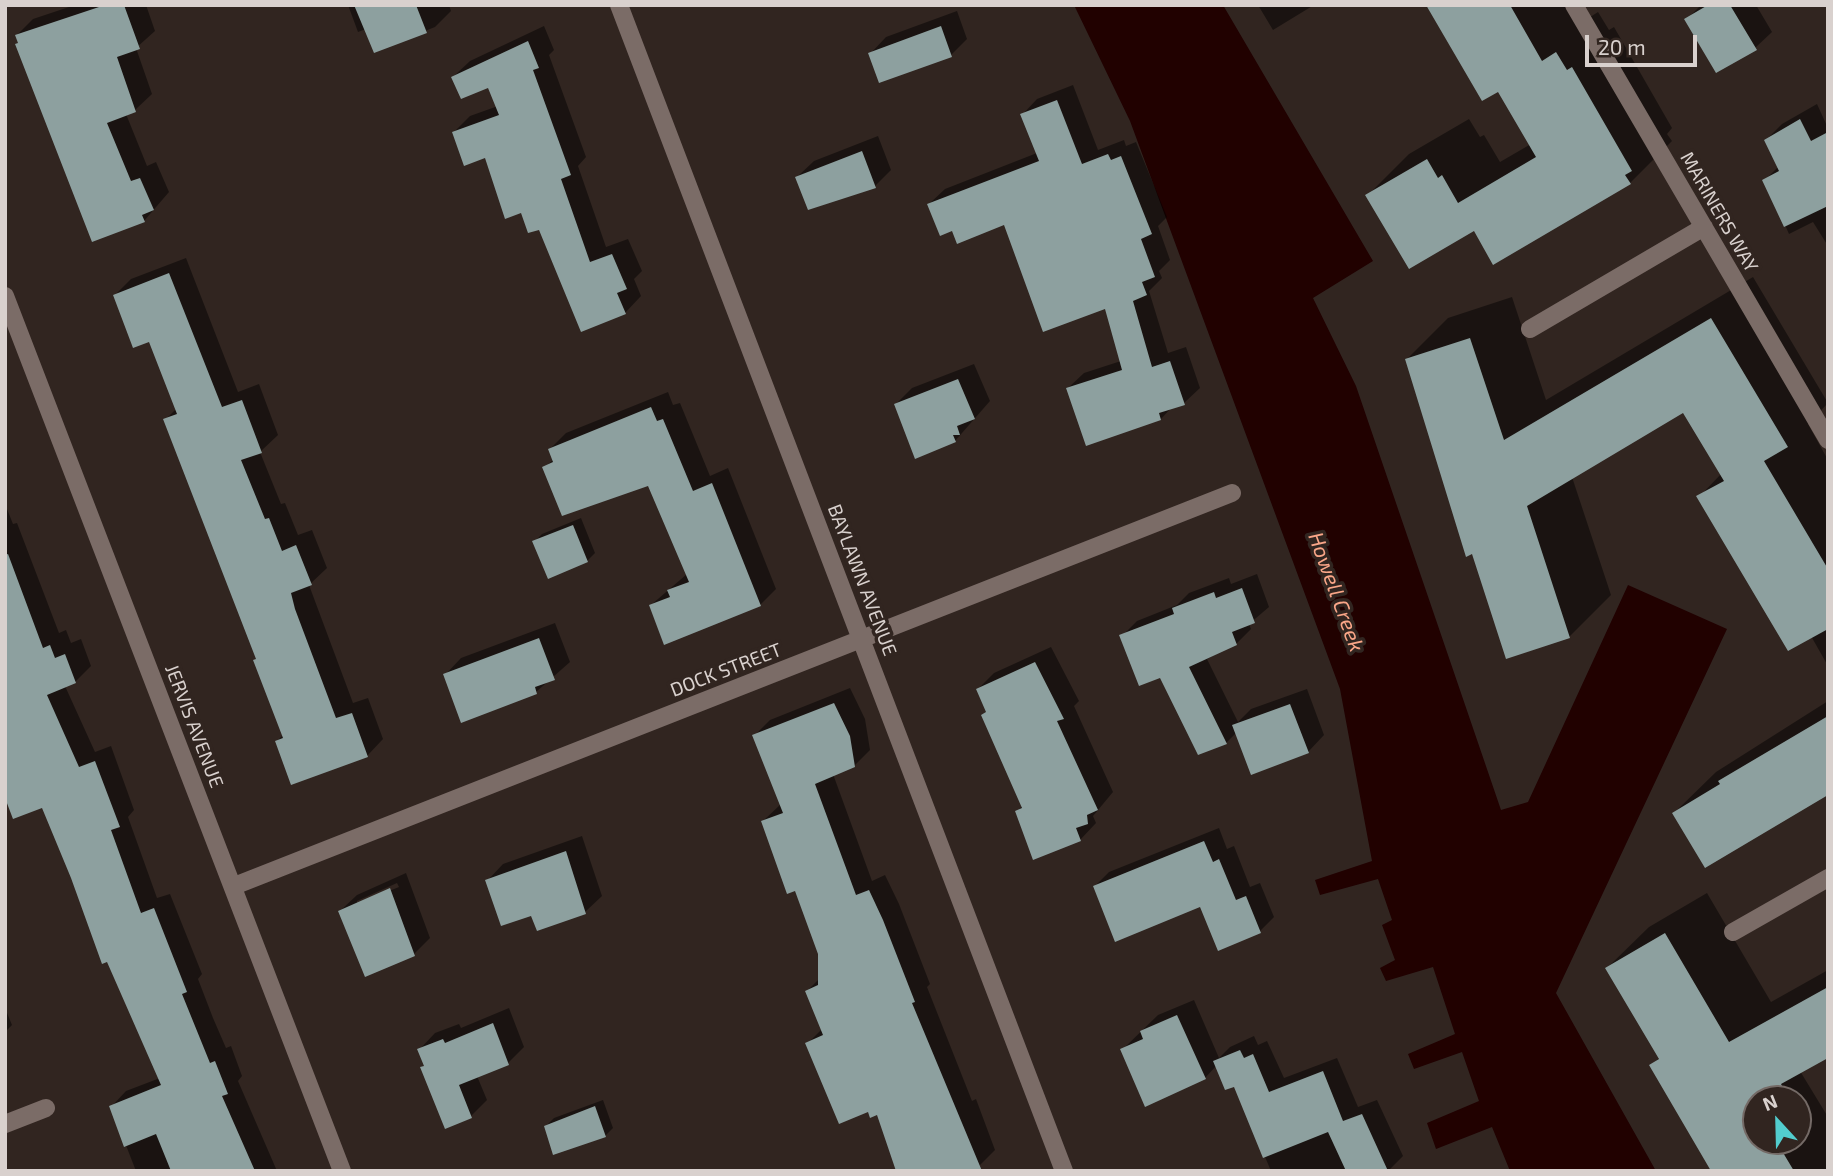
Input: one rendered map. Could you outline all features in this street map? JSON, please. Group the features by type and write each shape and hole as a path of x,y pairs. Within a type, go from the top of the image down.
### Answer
{"street":[{"name":"BAYLAWN AVENUE","path":"618,5 1064,1171"},
{"name":"MARINERS WAY","path":"1574,5 1828,440"},
{"path":"1530,329 1704,228"},
{"name":"JERVIS AVENUE","path":"5,296 342,1171"},
{"name":"DOCK STREET","path":"234,886 1232,493"},
{"path":"1733,932 1828,878"},
{"path":"5,1124 46,1108"}],"water":[{"name":"Howell Creek","path":"1074,5 1223,5 1373,261 1313,298 1356,386 1501,810 1528,802 1628,585 1727,629 1556,993 1656,1171 1510,1171 1492,1127 1436,1149 1427,1123 1479,1101 1462,1052 1414,1069 1408,1054 1455,1034 1433,967 1386,981 1380,968 1395,960 1382,925 1392,920 1378,879 1320,895 1315,880 1372,861 1340,689 1130,121"}],"building":[{"path":"105,5 124,5 140,49 117,57 136,112 107,123 131,181 140,178 154,210 142,215 145,222 92,242 15,44 18,43 15,35"},
{"path":"354,5 416,5 427,33 374,53"},
{"path":"1426,5 1510,5 1542,61 1556,52 1567,70 1572,67 1632,171 1625,175 1631,184 1493,265 1474,231 1409,269 1365,195 1427,159 1438,178 1442,175 1458,203 1536,157 1498,92 1482,101"},
{"path":"1708,5 1730,5 1757,50 1716,73 1684,19"},
{"path":"941,26 952,57 879,83 868,53"},
{"path":"528,41 539,68 533,70 571,175 561,179 590,262 612,254 627,289 617,293 626,314 581,332 539,230 528,233 521,213 505,219 485,158 464,166 452,132 499,115 488,88 461,99 451,77"},
{"path":"1057,100 1082,164 1108,154 1111,160 1121,156 1152,234 1141,239 1155,277 1142,282 1147,295 1133,301 1152,367 1170,361 1185,405 1159,413 1161,420 1086,446 1066,388 1122,370 1105,309 1043,332 1004,225 957,244 952,231 940,236 927,204 1039,161 1020,114"},
{"path":"1800,119 1811,141 1828,132 1828,206 1784,227 1762,180 1779,171 1764,140"},
{"path":"862,151 876,188 808,210 795,177"},
{"path":"169,273 222,407 242,400 262,453 241,460 265,519 269,518 282,551 296,545 312,585 291,593 295,609 336,718 352,713 368,757 291,785 275,741 283,738 253,660 256,659 163,419 177,414 149,342 133,348 113,295"},
{"path":"1711,318 1788,447 1764,461 1828,569 1828,629 1788,651 1696,496 1724,481 1683,413 1527,506 1570,638 1506,659 1472,554 1466,557 1405,359 1470,338 1504,440"},
{"path":"958,379 975,419 957,426 960,435 953,435 956,442 915,459 894,404"},
{"path":"651,407 657,421 663,419 693,491 712,483 761,606 664,645 649,605 670,597 667,590 689,582 648,486 562,516 542,467 553,462 548,449"},
{"path":"573,525 588,562 548,579 532,541"},
{"path":"8,554 43,648 50,645 55,658 65,654 76,683 47,695 79,767 95,761 120,827 111,830 141,913 154,908 187,992 182,994 210,1063 215,1061 228,1094 222,1096 255,1171 171,1171 156,1134 124,1147 109,1106 161,1085 107,962 102,964 42,808 13,819 5,798 5,555"},
{"path":"1242,588 1255,623 1232,632 1237,645 1189,667 1227,744 1198,755 1160,678 1139,686 1119,635 1174,614 1172,608 1214,592 1216,598"},
{"path":"539,638 555,680 535,687 537,694 461,723 443,674"},
{"path":"1035,662 1064,719 1057,721 1098,810 1087,815 1088,824 1076,828 1081,841 1033,860 1015,811 1022,808 981,715 986,712 976,689"},
{"path":"834,703 850,736 855,767 815,784 856,895 869,890 883,920 915,1002 912,1003 982,1171 896,1171 877,1115 870,1118 868,1112 839,1124 805,1043 823,1035 805,991 818,985 818,954 795,891 787,894 761,821 783,813 752,735"},
{"path":"1290,704 1309,753 1251,775 1232,725"},
{"path":"1828,716 1828,795 1705,868 1672,813 1720,784 1718,781"},
{"path":"1204,841 1213,862 1219,859 1236,900 1246,896 1261,933 1218,951 1200,907 1115,942 1093,886"},
{"path":"566,851 586,914 537,931 531,916 501,926 485,880"},
{"path":"390,888 415,956 365,977 338,911"},
{"path":"1665,933 1729,1042 1828,987 1828,1058 1782,1085 1742,1085 1742,1155 1784,1155 1794,1171 1711,1171 1649,1065 1659,1059 1605,968"},
{"path":"1177,1015 1206,1079 1145,1107 1120,1049 1143,1039 1140,1031"},
{"path":"493,1023 509,1065 459,1085 472,1118 445,1129 420,1067 424,1066 417,1049 443,1039 445,1043"},
{"path":"1240,1050 1244,1058 1253,1054 1269,1092 1323,1071 1343,1121 1362,1114 1388,1171 1346,1171 1328,1132 1263,1158 1234,1087 1225,1090 1213,1061"},
{"path":"595,1106 606,1137 553,1155 544,1126"}]}
